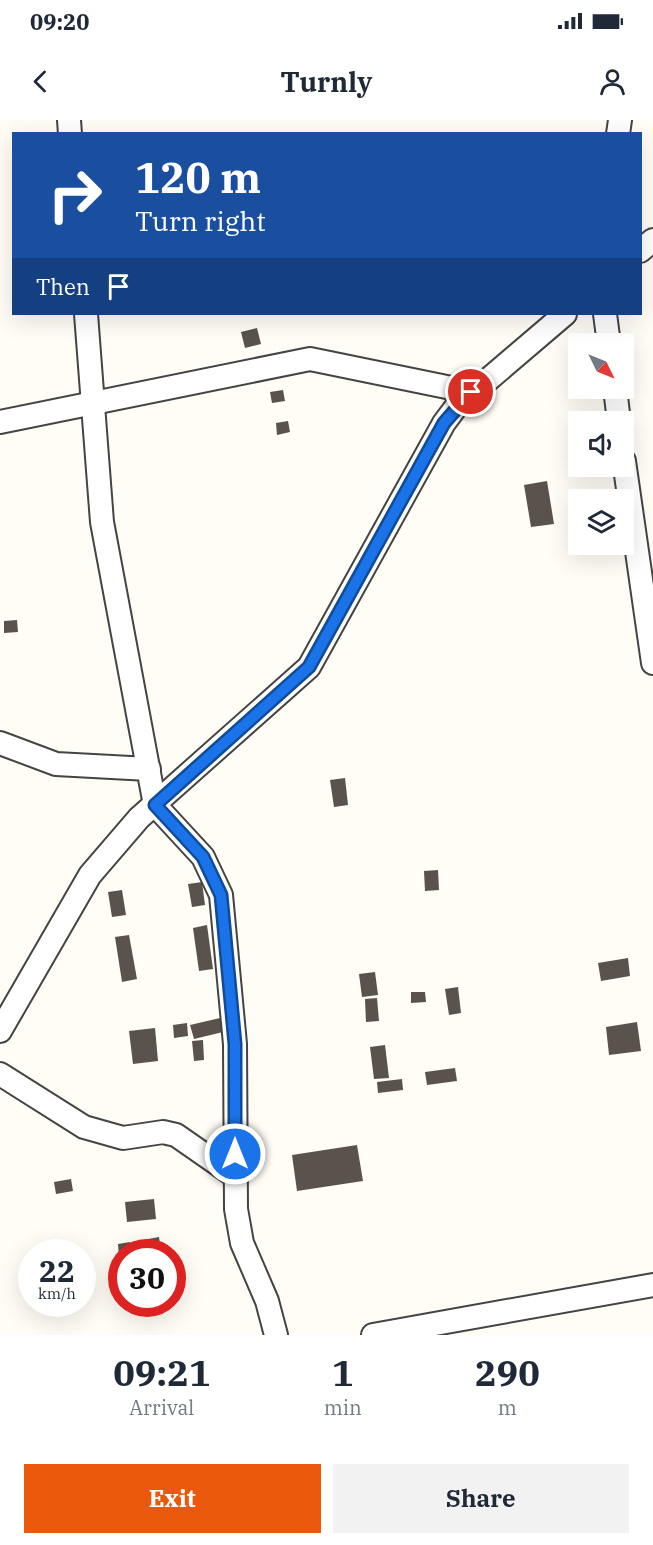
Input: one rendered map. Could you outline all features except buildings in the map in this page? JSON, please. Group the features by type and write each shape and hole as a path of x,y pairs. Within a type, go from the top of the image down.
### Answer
{"street":[{"path":"86,315 102,522 155,805 203,857 221,895 235,1044 236,1209 242,1243 267,1300 276,1335"},
{"path":"0,1031 90,875 116,844 155,805 309,667 444,423 471,392 565,315"},
{"path":"605,315 608,333"},
{"path":"0,422 310,359 471,392"},
{"path":"626,477 653,663"},
{"path":"0,743 56,764 148,769"},
{"path":"0,1074 84,1127 123,1138 163,1132 176,1135 235,1176"},
{"path":"373,1335 653,1285"}],"route":[{"path":"235,1154 235,1044 221,895 203,857 155,805 309,667 444,423 471,392"}]}
